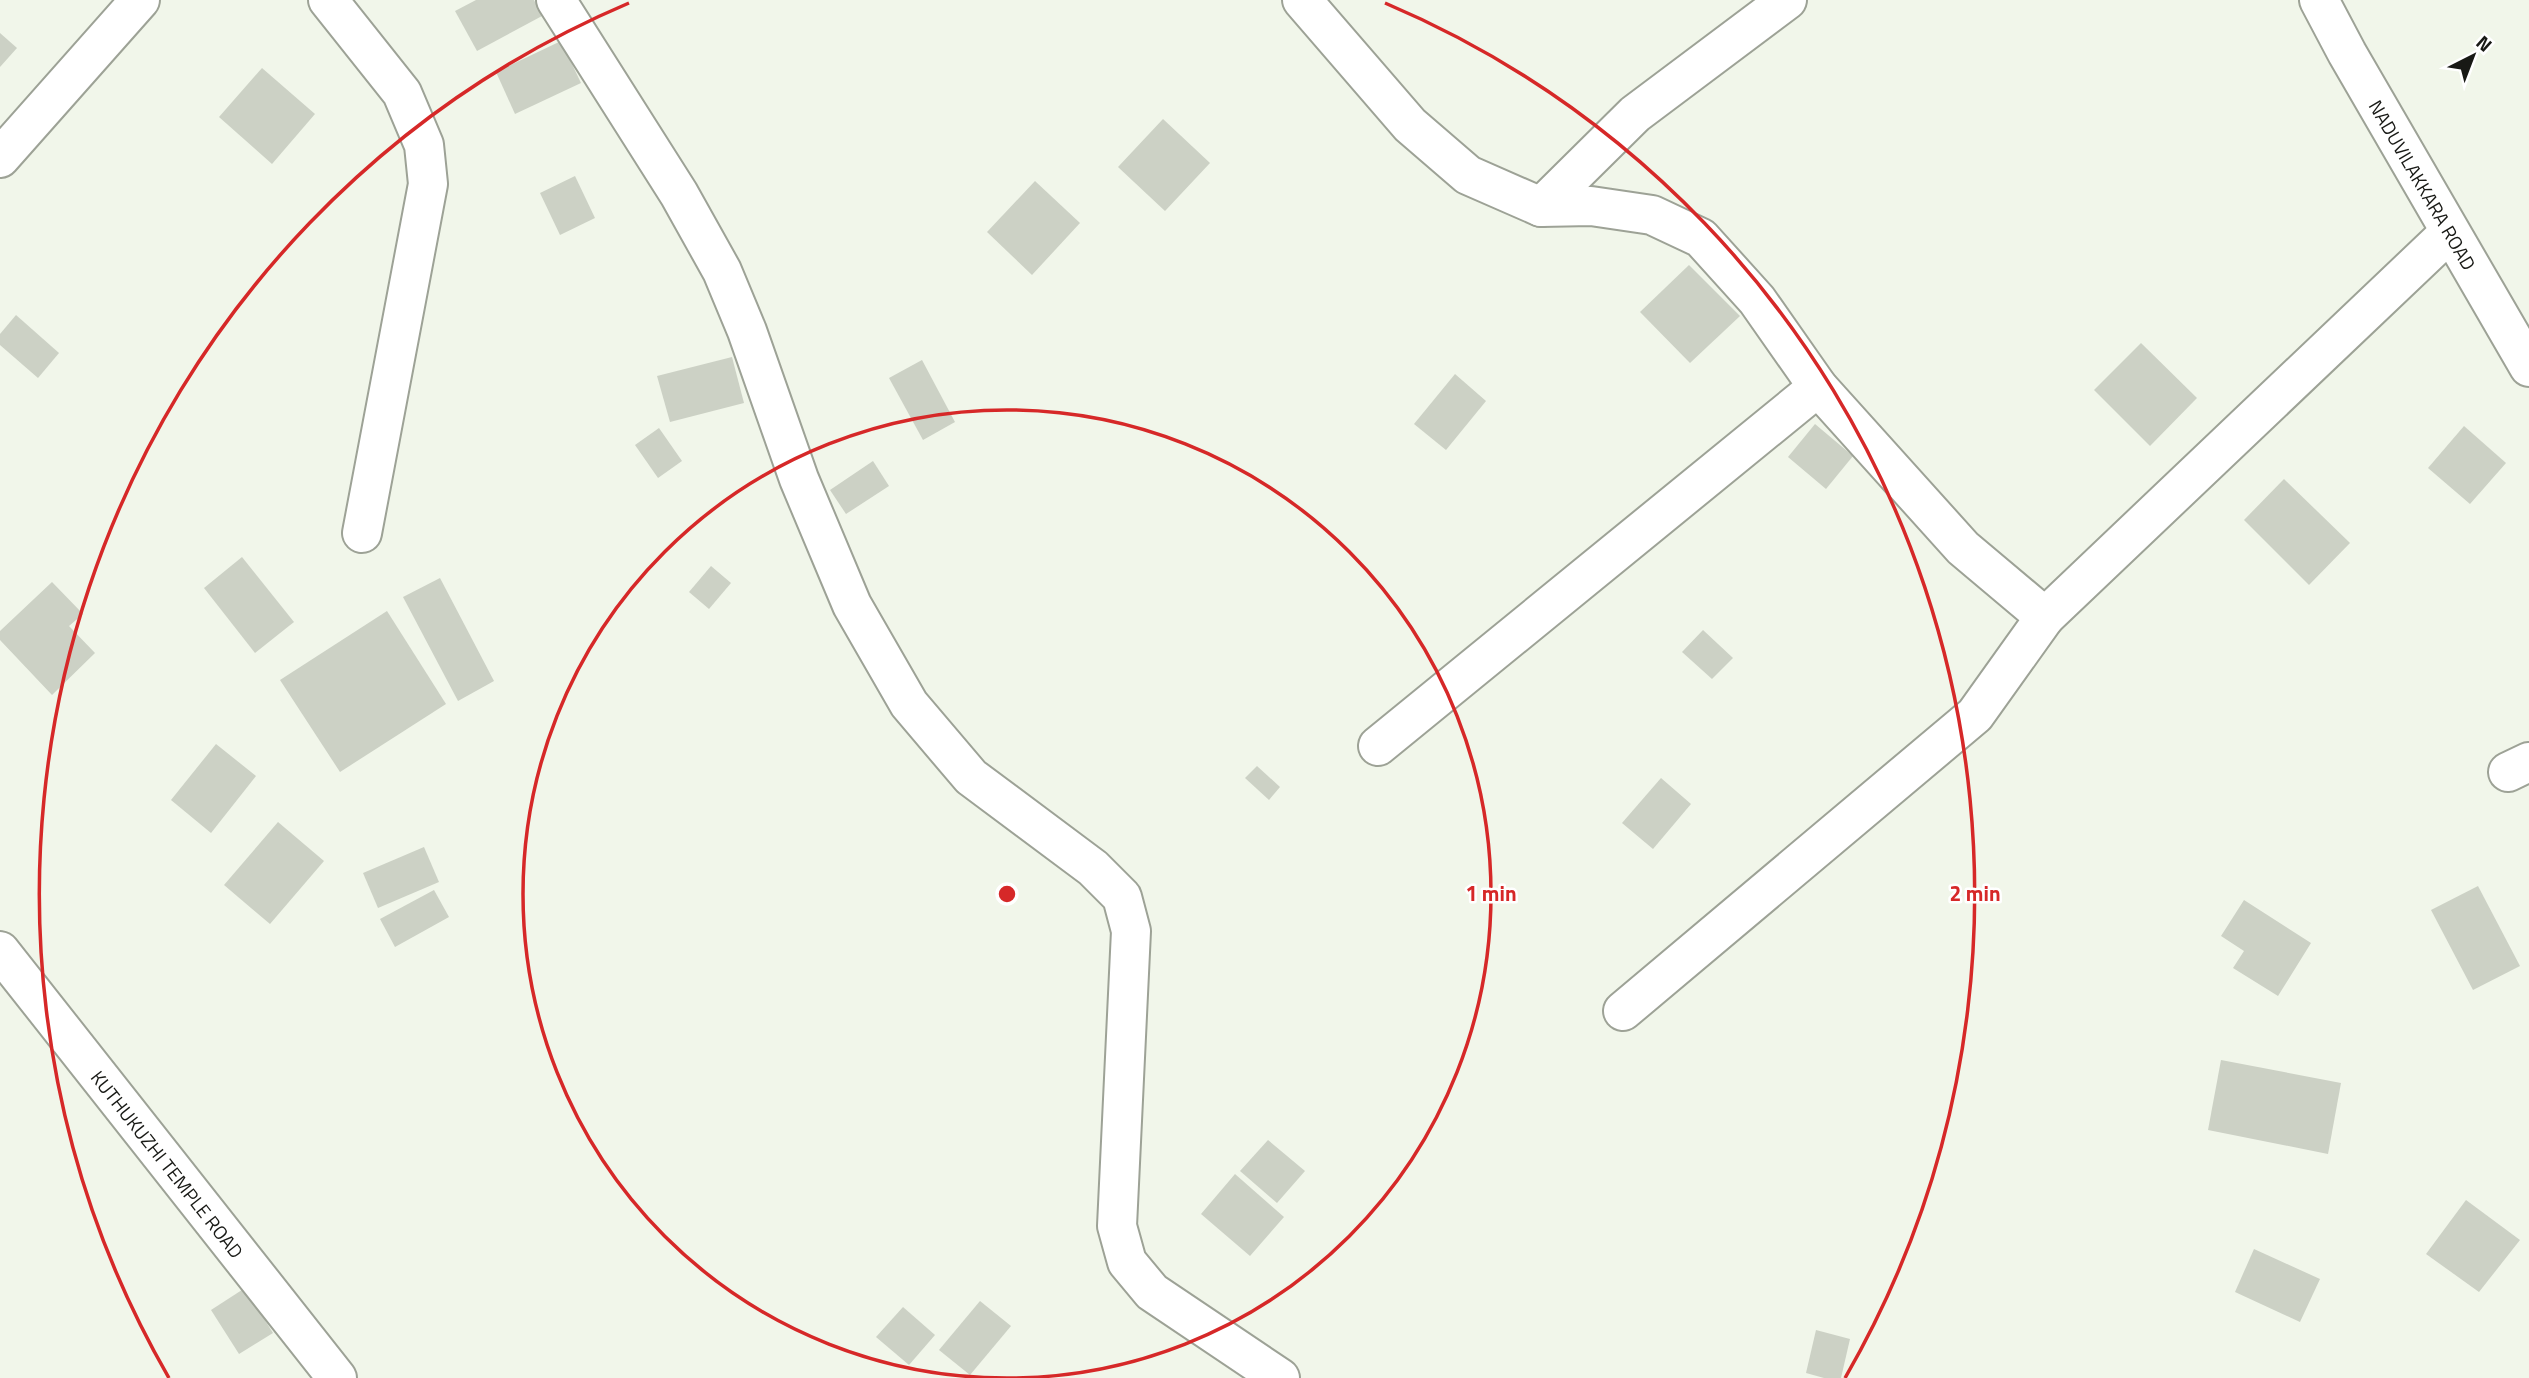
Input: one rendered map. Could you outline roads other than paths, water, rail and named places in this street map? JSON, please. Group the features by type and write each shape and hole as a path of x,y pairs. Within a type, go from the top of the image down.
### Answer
{"street":[{"path":"0,158 140,0"},
{"path":"328,0 402,93 424,145 428,184 362,533"},
{"path":"556,0 679,194 722,271 747,331 799,480 852,606 909,704 971,778 1093,868 1122,897 1131,931 1116,1226 1123,1250 1127,1262 1152,1292 1266,1374"},
{"path":"1302,0 1410,125 1468,175 1541,206 1591,206 1652,215 1701,238 1757,300 1818,387 1963,548 2045,617"},
{"path":"1541,206 1635,114 1787,0"},
{"name":"NADUVILAKKARA ROAD","path":"2319,0 2529,367"},
{"path":"1623,1011 1975,715 2045,617 2450,232"},
{"path":"1378,746 1818,387"},
{"name":"KUTHUKUZHI TEMPLE ROAD","path":"0,951 337,1378"}]}
